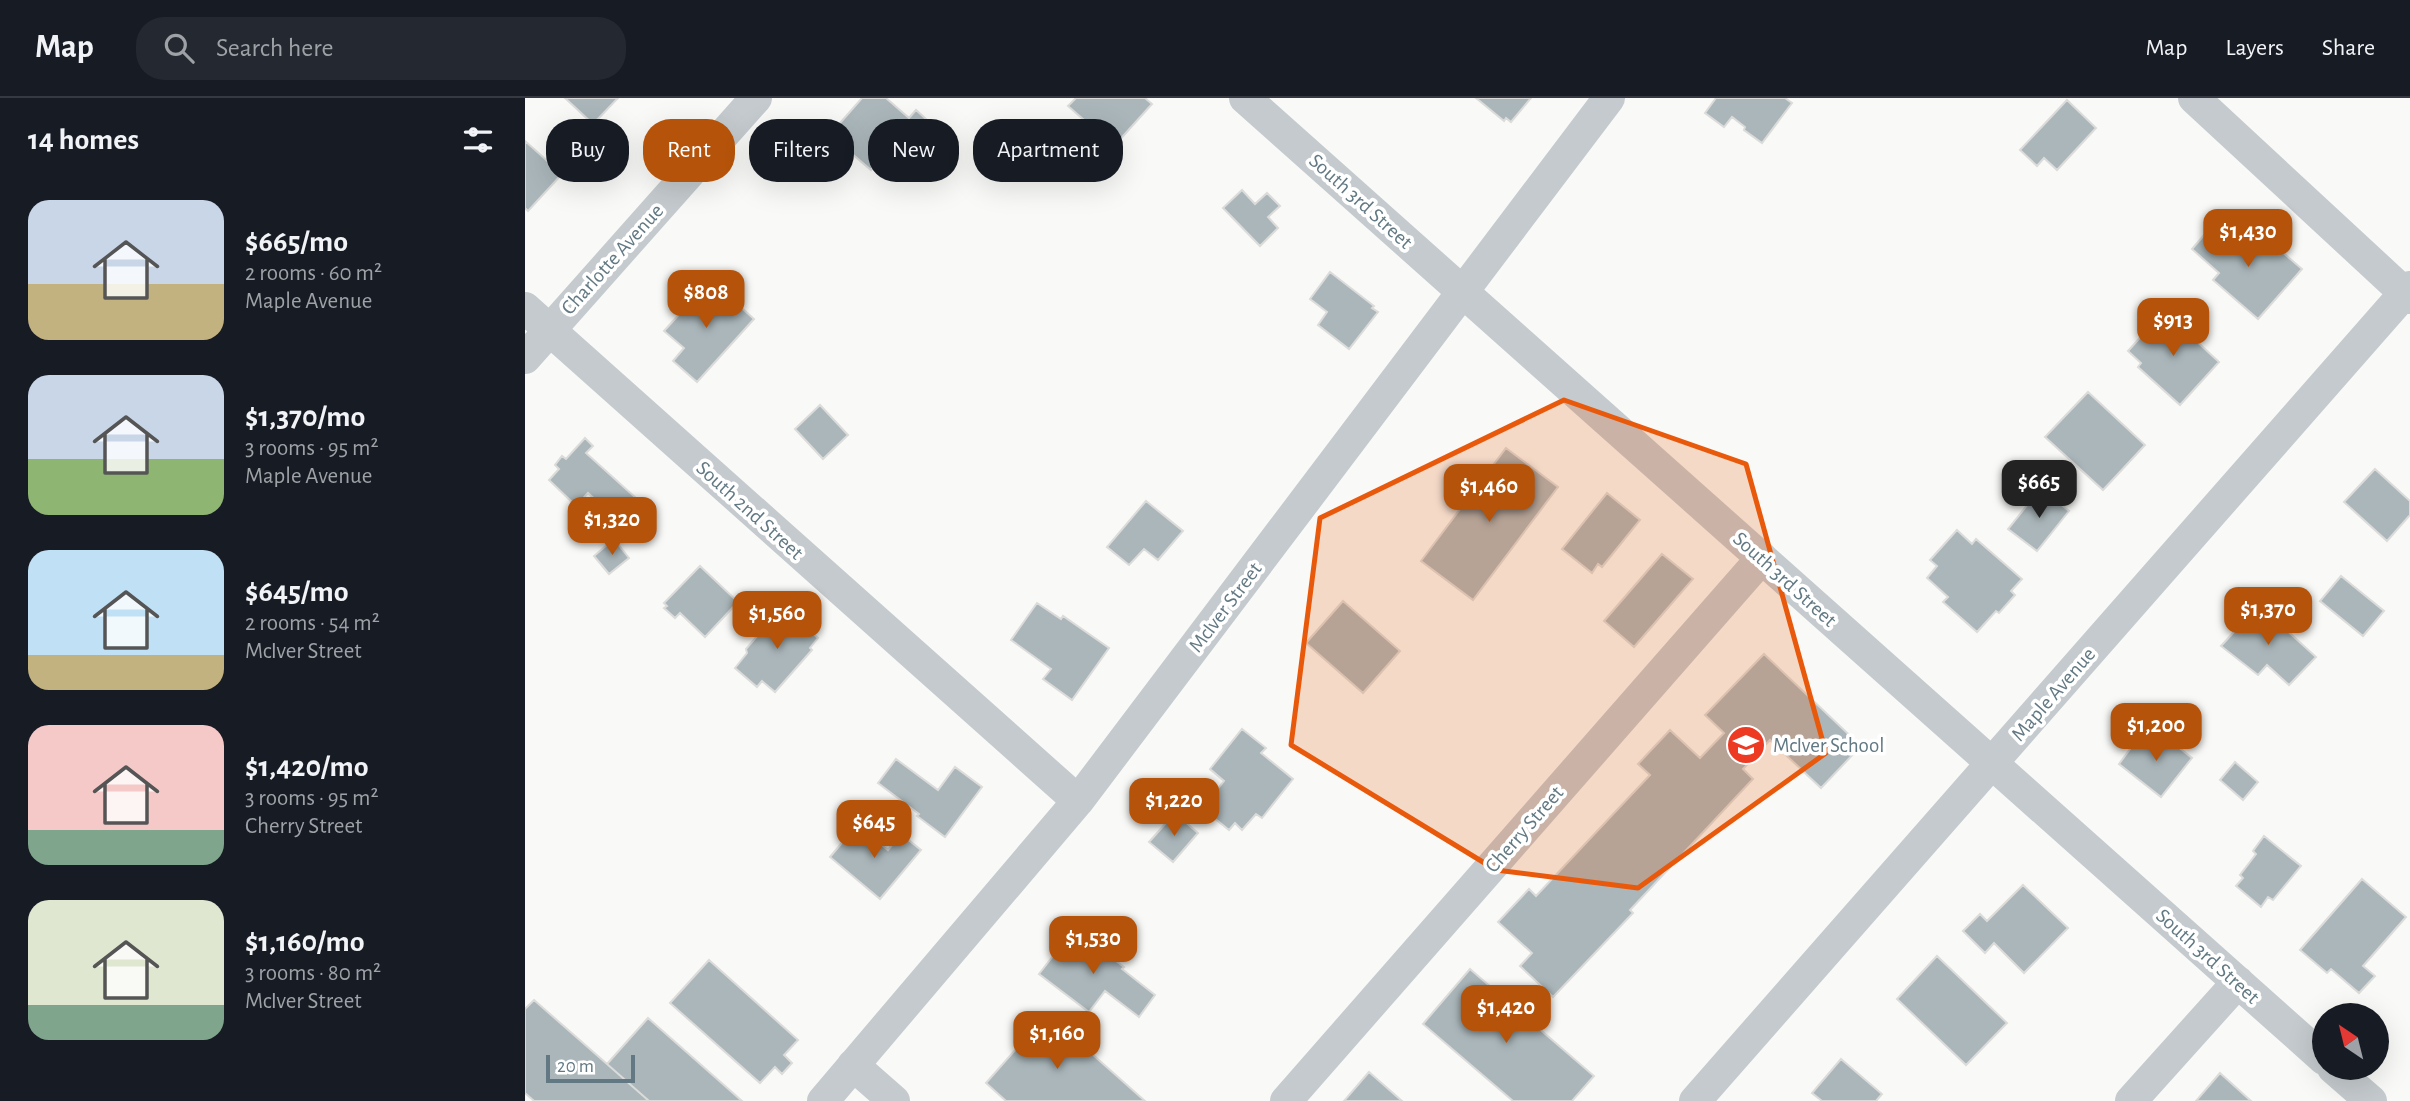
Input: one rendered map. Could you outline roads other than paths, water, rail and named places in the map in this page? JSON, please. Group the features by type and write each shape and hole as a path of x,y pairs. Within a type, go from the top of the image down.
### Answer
{"street":[{"name":"Charlotte Avenue","path":"525,358 756,98"},
{"name":"South 3rd Street","path":"1245,98 2312,1048"},
{"name":"McIver Street","path":"823,1101 1078,801 1609,98"},
{"path":"2194,98 2408,293"},
{"name":"Maple Avenue","path":"1695,1101 2408,293"},
{"name":"South 2nd Street","path":"525,308 1078,801"},
{"name":"Cherry Street","path":"1286,1101 1762,558"},
{"path":"2131,1101 2238,982"},
{"path":"853,1065 894,1101"},
{"path":"2347,1080 2371,1101"}],"place":[{"name":"McIver School","path":"1746,745"}]}
